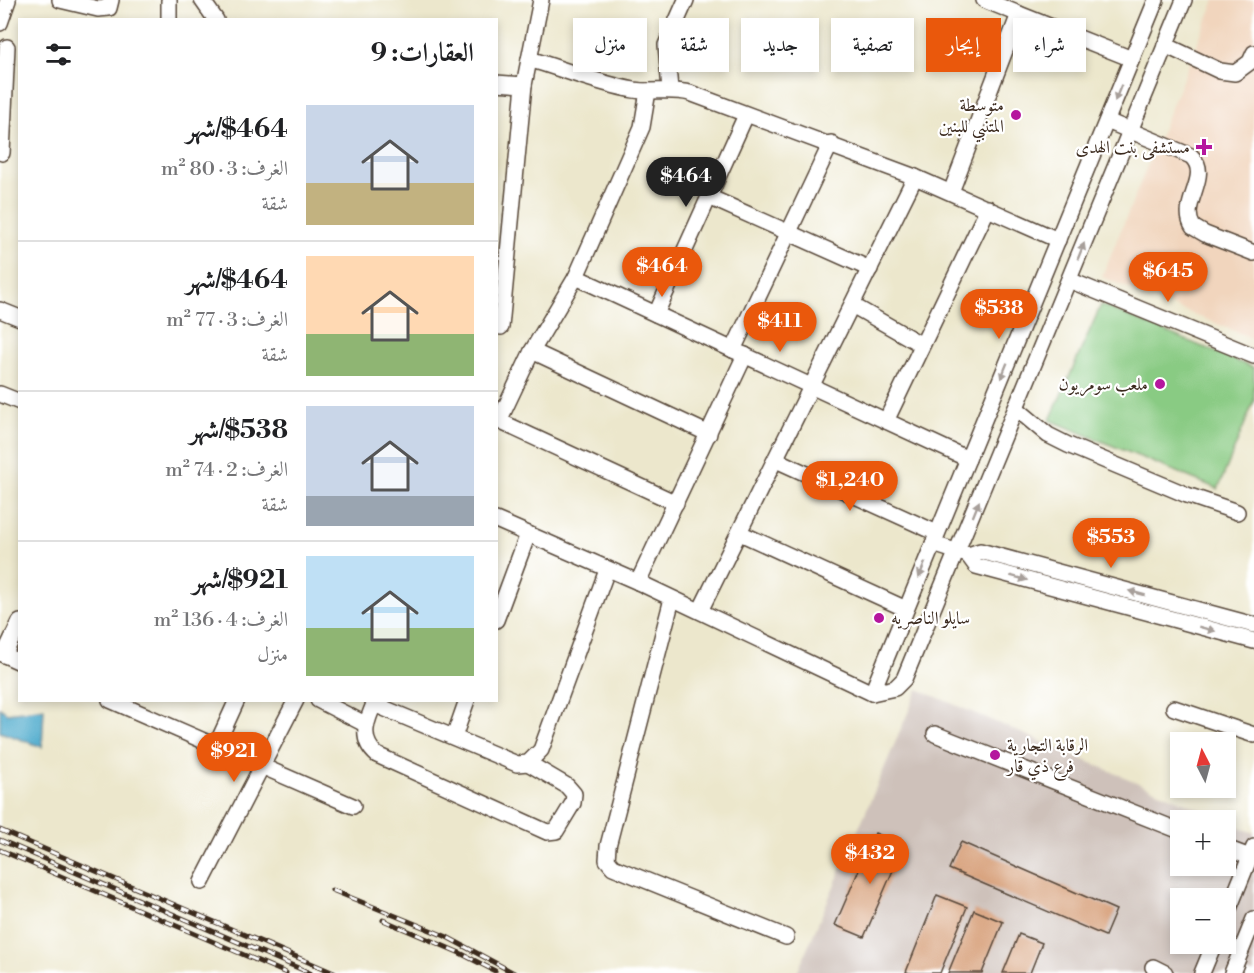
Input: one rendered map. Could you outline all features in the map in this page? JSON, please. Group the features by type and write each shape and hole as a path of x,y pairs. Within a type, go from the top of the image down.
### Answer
{"street":[{"path":"0,23 8,0"},
{"path":"60,0 98,9 109,8 111,0"},
{"path":"169,0 169,18"},
{"path":"202,0 215,18"},
{"path":"498,326 501,327 502,261 524,84 541,0"},
{"path":"670,89 666,45 686,0"},
{"path":"984,0 1132,59"},
{"path":"872,693 1156,0"},
{"path":"498,521 638,582 872,693 895,688 904,679 963,553 1017,409 1184,0"},
{"path":"951,192 1019,14"},
{"path":"1165,45 1220,71 1235,73 1250,62 1254,53"},
{"path":"2,153 9,48"},
{"path":"529,59 630,89 648,91 670,89 690,93 746,115 831,143 951,192 1058,240"},
{"path":"498,83 524,84"},
{"path":"498,421 532,351 576,277 642,127 648,91"},
{"path":"656,314 746,115"},
{"path":"1107,121 1191,156 1196,161 1199,174 1188,208 1190,221 1198,231 1254,253"},
{"path":"638,582 709,434 739,353 790,232 831,143"},
{"path":"700,611 915,177"},
{"path":"709,197 870,269"},
{"path":"886,421 988,208"},
{"path":"576,277 968,459"},
{"path":"1069,280 1254,356"},
{"path":"852,305 922,345"},
{"path":"0,310 18,317"},
{"path":"532,351 709,434"},
{"path":"0,394 18,401"},
{"path":"1017,409 1048,435 1068,445 1187,495 1237,512"},
{"path":"498,423 676,503"},
{"path":"776,460 963,553 976,566 1254,641"},
{"path":"740,533 906,609"},
{"path":"498,615 528,534"},
{"path":"963,553 980,551 1254,625"},
{"path":"528,763 541,750 607,570"},
{"path":"672,598 608,846 607,860 613,867 786,937"},
{"path":"18,626 2,654 18,661"},
{"path":"114,702 353,806"},
{"path":"216,746 236,702"},
{"path":"202,882 295,702"},
{"path":"322,702 365,724"},
{"path":"375,702 517,764 528,763 567,786 574,794 573,803 556,831 547,832 377,755 370,749 365,736 365,724 375,702"},
{"path":"454,737 467,702"},
{"path":"1174,708 1254,735"},
{"path":"935,734 1170,827"},
{"path":"1236,850 1252,852 1236,891"},
{"path":"1232,973 1254,919"},
{"path":"1202,973 1210,954"}],"shaded area":[{"name":"مستشفى بنت الهدى","path":"1215,0 1254,0 1254,339 1102,277"},
{"path":"918,689 1202,810 1170,810 1170,876 1236,876 1236,825 1254,833 1254,973 797,973"}],"green space":[{"name":"ملعب سومريون","path":"1101,305 1254,368 1254,401 1218,489 1050,420"}],"water":[{"path":"0,708 7,713 44,708 42,747 0,732"}],"building":[{"path":"875,833 904,845 864,937 835,925"},
{"path":"961,842 1116,910 1105,936 949,869"},
{"path":"937,895 967,907 940,973 906,972"},
{"path":"974,910 1003,922 982,973 948,973"},
{"path":"1019,934 1042,943 1030,973 1003,973"}],"railway":[{"path":"0,830 334,973"},
{"path":"0,840 310,973"},
{"path":"0,850 286,973"},
{"path":"332,890 445,936 514,973"},
{"path":"383,920 460,953 495,971"}],"place":[{"name":"متوسطة المتنبي للبنين","path":"1016,115"},
{"name":"مستشفى بنت الهدى","path":"1204,147"},
{"name":"ملعب سومريون","path":"1160,384"},
{"name":"سايلو الناصريه","path":"879,618"},
{"name":"الرقابة التجارية فرع ذي قار","path":"995,755"}]}
